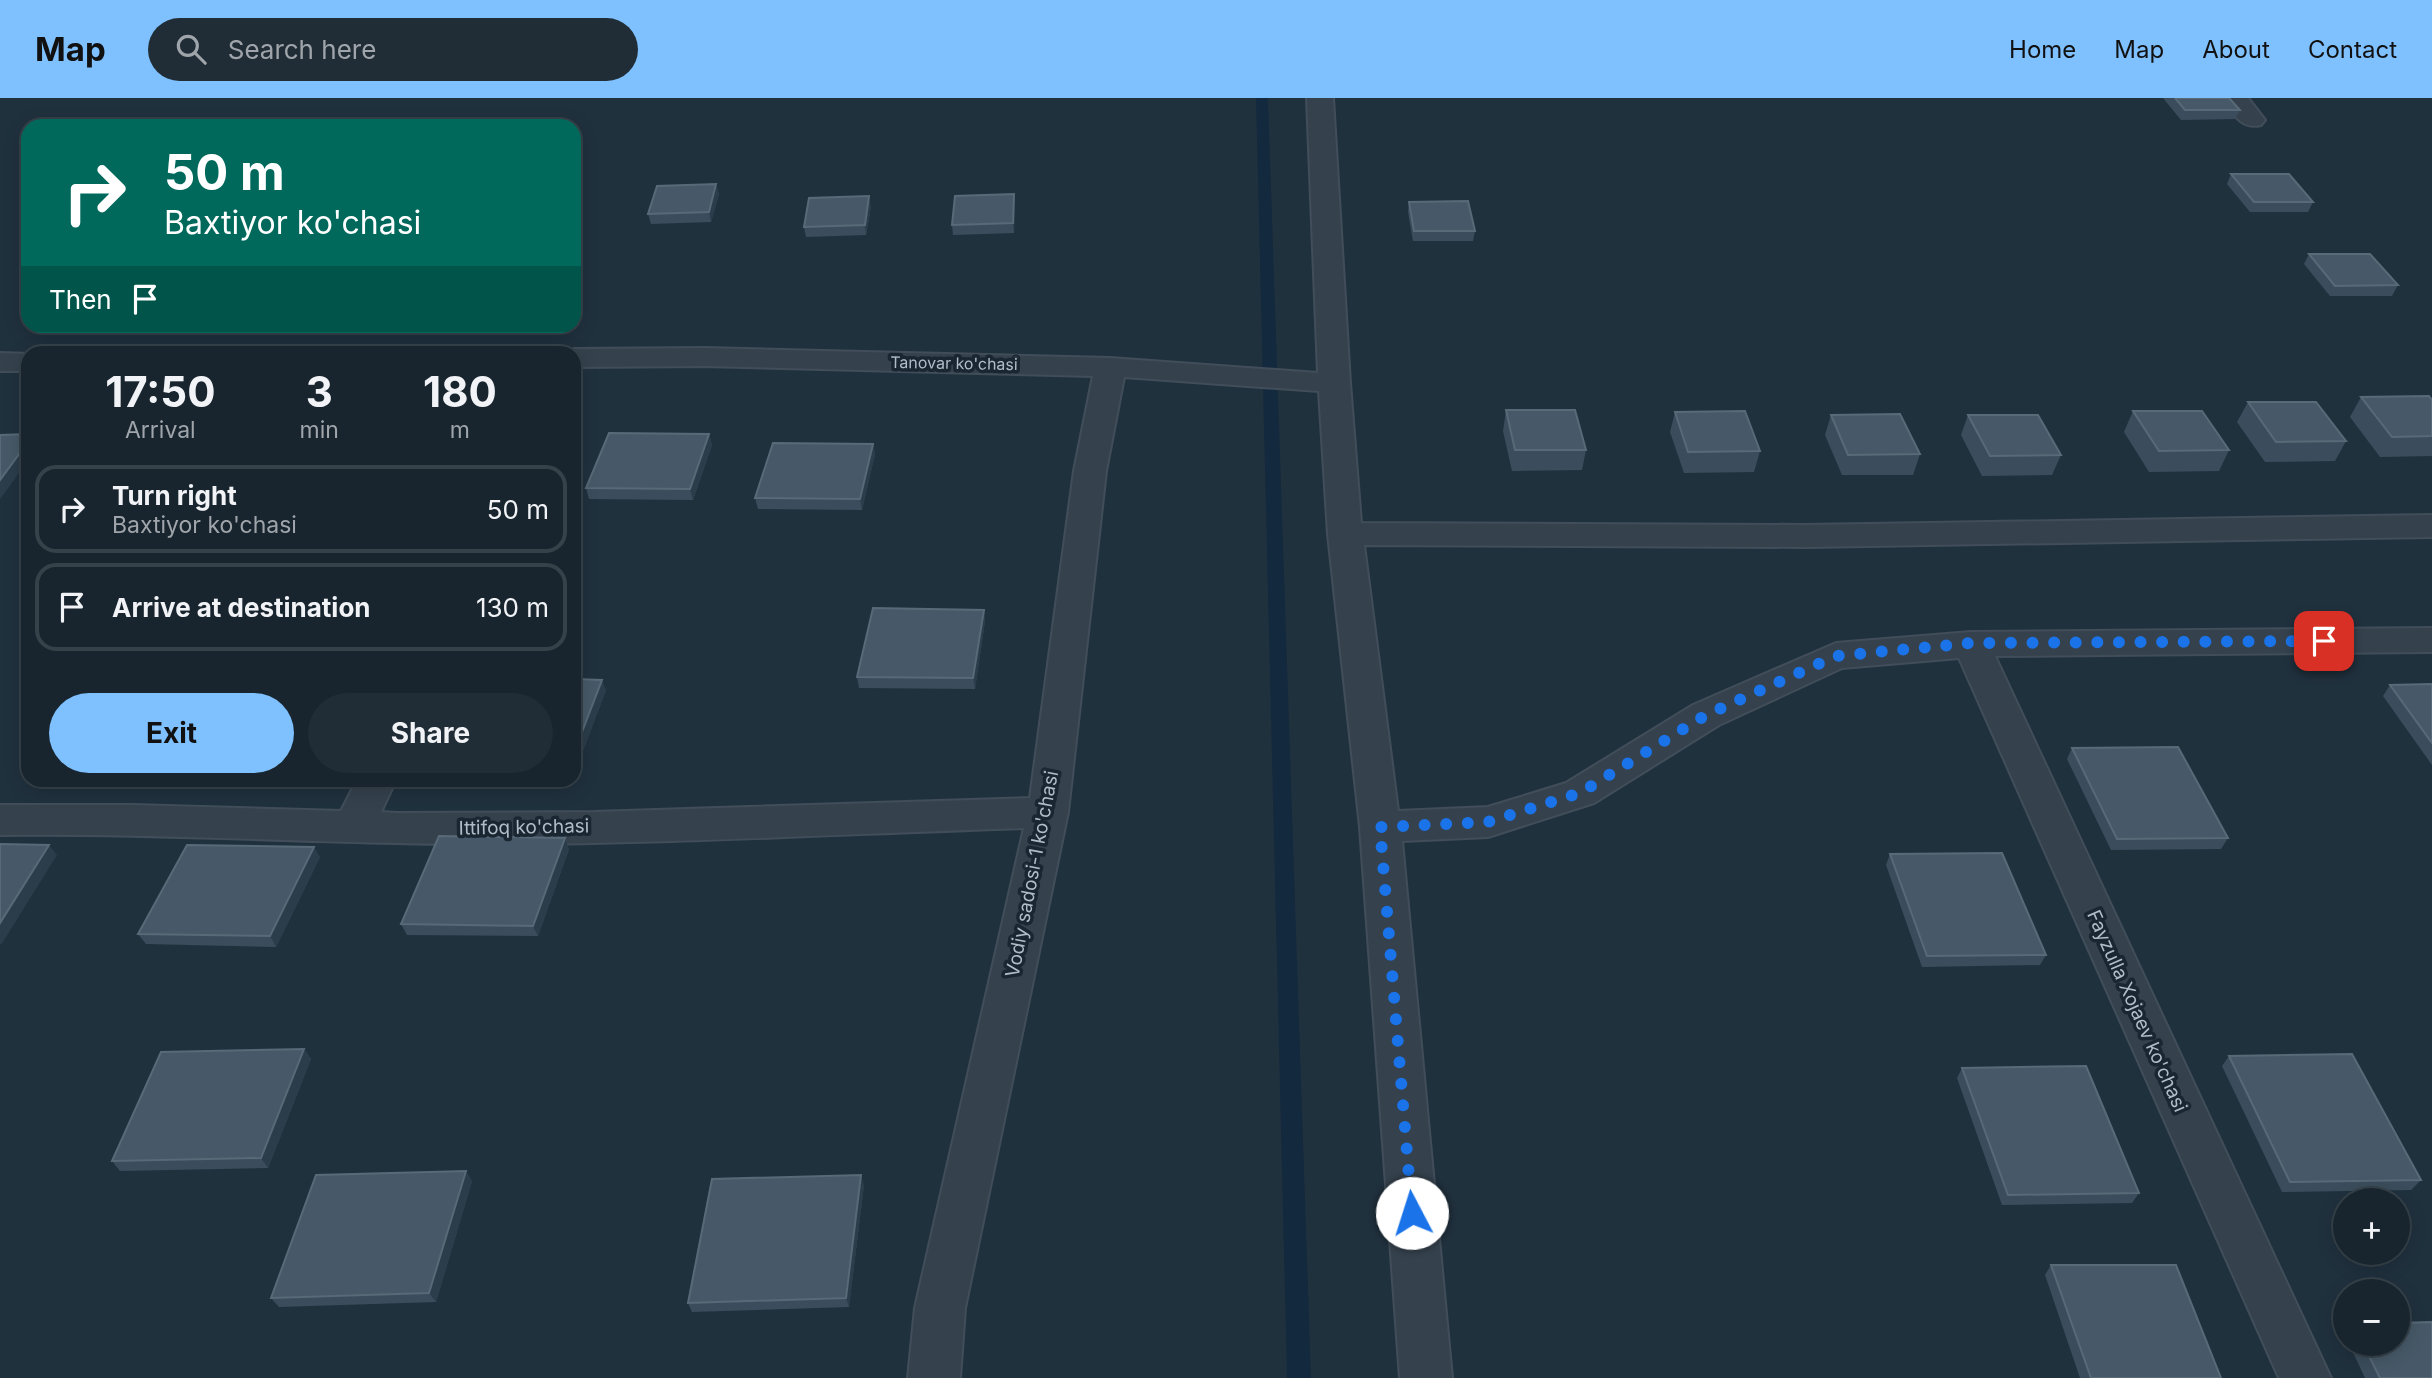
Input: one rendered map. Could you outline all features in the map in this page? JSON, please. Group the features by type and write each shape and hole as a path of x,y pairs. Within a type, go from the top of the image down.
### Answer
{"street":[{"path":"1320,98 1334,383 1345,534 1380,827 1426,1378"},
{"path":"2235,98 2252,120"},
{"name":"Tanovar ko'chasi","path":"581,365 719,357 1110,366 1334,383"},
{"path":"0,362 21,362"},
{"name":"Vodiy sadosi-1 ko'chasi","path":"934,1378 940,1308 1048,812 1090,471 1110,366"},
{"path":"1345,534 1806,536 2432,526"},
{"path":"1380,827 1488,822 1580,793 1706,715 1836,656 1971,643 2432,640"},
{"name":"Fayzulla Xojaev ko'chasi","path":"1971,643 2305,1378"},
{"path":"353,828 374,787"},
{"name":"Ittifoq ko'chasi","path":"0,820 66,818 353,828 530,829 1048,812"}],"building":[{"path":"2175,98 2229,98 2240,110 2185,110"},
{"path":"2231,174 2289,174 2313,202 2254,202"},
{"path":"716,184 709,212 648,214 657,186"},
{"path":"1014,194 1013,223 952,225 955,196"},
{"path":"869,196 865,225 804,227 809,198"},
{"path":"1468,201 1475,231 1414,231 1409,202"},
{"path":"2309,254 2370,254 2398,285 2335,286"},
{"path":"2429,396 2432,400 2432,436 2392,437 2361,397"},
{"path":"2248,402 2316,402 2346,441 2276,442"},
{"path":"1506,410 1575,410 1586,450 1515,450"},
{"path":"1745,411 1760,451 1688,452 1675,412"},
{"path":"2133,411 2202,411 2229,450 2159,451"},
{"path":"1900,414 1920,454 1848,455 1831,415"},
{"path":"1968,415 2038,415 2061,455 1990,456"},
{"path":"609,433 709,434 690,489 586,488"},
{"path":"21,434 21,452 0,480 0,435"},
{"path":"773,443 873,444 860,499 755,498"},
{"path":"873,608 984,610 973,678 857,677"},
{"path":"581,679 602,680 581,735"},
{"path":"2432,684 2432,743 2390,685"},
{"path":"2178,747 2228,838 2117,839 2072,748"},
{"path":"439,836 565,838 533,926 401,924"},
{"path":"0,844 49,845 0,923"},
{"path":"187,845 314,847 270,936 138,934"},
{"path":"2002,853 2046,955 1927,956 1890,854"},
{"path":"304,1049 261,1158 112,1161 161,1052"},
{"path":"2352,1054 2421,1180 2290,1182 2229,1056"},
{"path":"2086,1066 2139,1193 2008,1195 1962,1068"},
{"path":"466,1171 429,1293 271,1298 316,1175"},
{"path":"861,1175 846,1298 688,1303 712,1179"},
{"path":"2051,1265 2176,1265 2221,1378 2091,1378"},
{"path":"2432,1322 2432,1378 2380,1378 2369,1356 2410,1356 2410,1323"}],"waterway":[{"path":"1262,98 1299,1378"}],"route":[{"path":"1412,1213 1380,827 1488,822 1580,793 1706,715 1836,656 1971,643 2324,641"}]}
